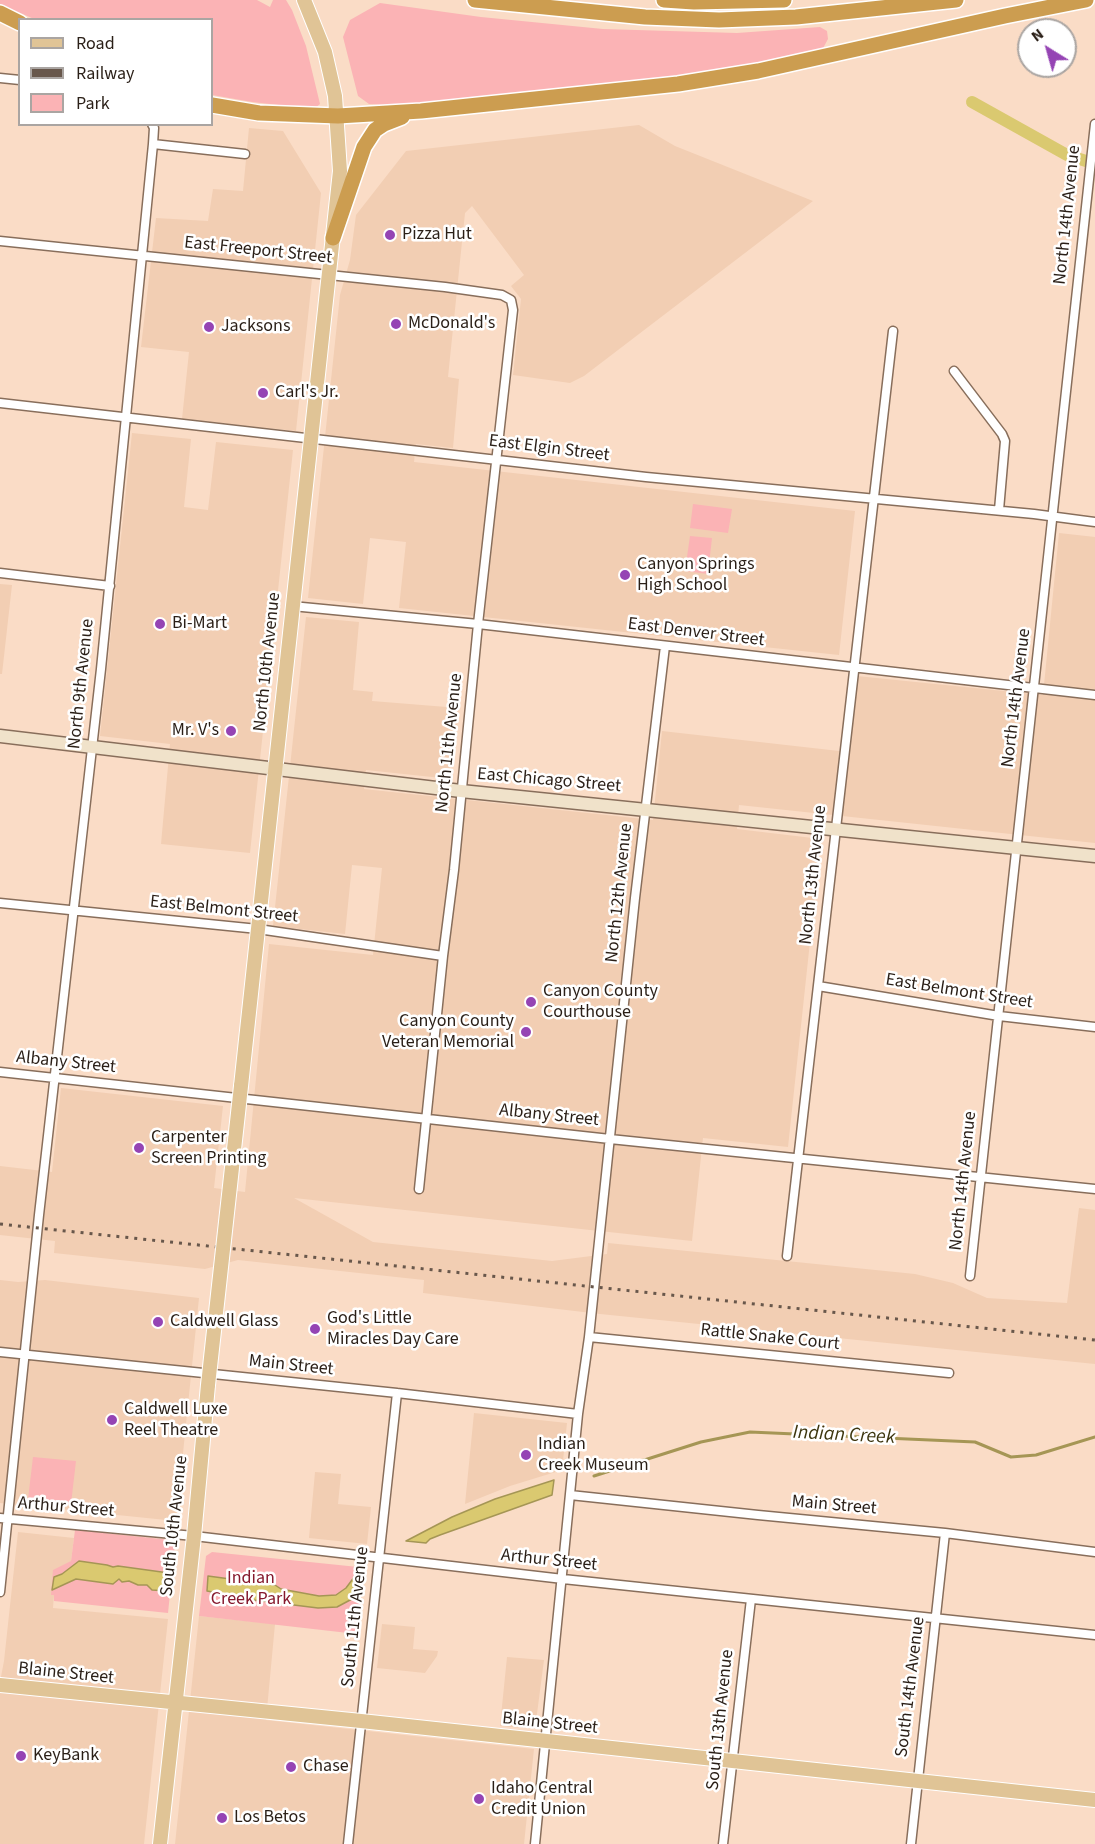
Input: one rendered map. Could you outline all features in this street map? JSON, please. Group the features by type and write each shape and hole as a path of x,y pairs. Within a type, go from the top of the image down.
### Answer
{"highway":[{"path":"475,0 645,17 719,20 796,17 956,0"},
{"path":"664,0 694,2 784,0"},
{"path":"213,105 259,113 338,116 422,111 610,92 718,78 1086,0"},
{"path":"0,14 18,22"},
{"path":"333,238 360,157 369,138 384,124 422,111"}],"main road":[{"name":"North 10th Avenue","path":"227,1211 340,171 338,116 325,52 304,0"},
{"name":"South 10th Avenue","path":"160,1844 227,1211"},
{"name":"Blaine Street","path":"0,1685 361,1721 1095,1800"}],"street":[{"path":"0,78 18,80"},
{"name":"North 14th Avenue","path":"970,1276 1095,124"},
{"name":"North 9th Avenue","path":"0,1592 4,1518 25,1354 110,586 153,126"},
{"path":"153,144 245,154"},
{"name":"East Freeport Street","path":"0,241 329,275 502,295 511,300"},
{"name":"North 11th Avenue","path":"419,1189 513,310 511,300"},
{"name":"North 13th Avenue","path":"787,1256 893,331"},
{"path":"954,371 1005,441 999,510"},
{"name":"East Elgin Street","path":"0,404 646,477 999,510 1095,522"},
{"path":"0,573 110,586"},
{"name":"East Denver Street","path":"292,606 478,624 1095,694"},
{"name":"North 12th Avenue","path":"535,1844 578,1414 589,1337 645,808 665,646"},
{"name":"East Chicago Street","path":"0,736 461,791 645,808 1095,856"},
{"name":"East Belmont Street","path":"0,903 258,929 443,956"},
{"name":"East Belmont Street","path":"818,986 999,1016 1095,1027"},
{"name":"Albany Street","path":"0,1072 610,1139 1095,1189"},
{"name":"Rattle Snake Court","path":"589,1337 949,1373"},
{"name":"Main Street","path":"0,1352 208,1380 397,1393 578,1414"},
{"name":"South 11th Avenue","path":"348,1844 397,1393"},
{"name":"Main Street","path":"570,1495 945,1533 1095,1552"},
{"name":"Arthur Street","path":"4,1518 194,1536 563,1579 1095,1635"},
{"name":"South 14th Avenue","path":"911,1844 945,1533"},
{"name":"South 13th Avenue","path":"723,1844 751,1599"}],"shaded area":[{"path":"639,125 675,146 813,201 584,376 570,383 513,375 521,299 511,286 524,275 472,206 465,213 448,377 459,379 453,448 416,444 414,462 855,511 839,655 399,608 406,542 370,538 363,604 308,598 340,295 350,260 356,215 406,151"},
{"path":"249,128 283,131 321,193 296,431 182,419 189,352 141,347 156,218 208,221 213,189 243,191"},
{"path":"132,433 191,439 184,507 208,510 216,442 293,450 250,853 161,844 170,744 100,736"},
{"path":"1059,533 1095,537 1095,843 739,805 737,829 821,839 788,1147 703,1138 692,1241 294,1198 373,1242 552,1261 607,1254 608,1243 915,1274 953,1283 987,1298 1067,1303 1079,1208 1095,1210 1095,1364 600,1314 423,1293 424,1280 238,1260 205,1269 54,1253 55,1241 0,1235 0,1166 52,1172 61,1088 223,1106 214,1188 245,1192 269,944 373,955 382,868 352,865 345,934 273,926 306,617 359,622 353,690 373,692 372,701 459,708 451,779 366,770 364,789 653,820 662,731 848,752 857,676 1043,695"},
{"path":"0,584 12,585 2,674 0,674"},
{"path":"0,1280 18,1282 45,1280 199,1298 176,1521 0,1503"},
{"path":"474,1413 567,1423 562,1470 510,1486 465,1504"},
{"path":"315,1472 341,1474 338,1504 371,1507 367,1544 309,1538"},
{"path":"554,1480 552,1495 440,1535 426,1543 406,1541 452,1517 495,1499"},
{"path":"18,1532 74,1538 71,1561 51,1595 54,1595 53,1608 168,1619 144,1844 0,1844 0,1682"},
{"path":"79,1561 169,1573 167,1591 152,1590 147,1585 138,1585 129,1581 122,1582 119,1579 113,1584 76,1579 52,1590 54,1577"},
{"path":"208,1576 275,1585 281,1589 319,1596 336,1595 346,1588 355,1576 352,1599 337,1607 318,1608 221,1596 218,1593 207,1591"},
{"path":"199,1616 275,1624 266,1720 534,1749 524,1844 175,1844"},
{"path":"382,1624 415,1627 413,1649 438,1651 425,1673 377,1668"},
{"path":"507,1657 544,1660 535,1729 500,1726"}],"green space":[{"path":"0,0 257,0 270,7 273,0 286,0 306,46 320,104 314,109 213,95 213,18 32,18 0,4"},
{"path":"380,3 481,17 603,29 737,33 820,27 827,31 828,39 822,50 734,68 635,81 397,106 369,104 358,96 343,37 350,20"},
{"path":"693,504 732,509 728,533 690,528"},
{"path":"690,536 712,538 708,574 685,571"},
{"path":"33,1457 76,1461 71,1504 28,1499"},
{"name":"Indian Creek Park","path":"75,1530 174,1542 168,1613 54,1601 54,1595 51,1595 53,1570 71,1561"},
{"name":"Indian Creek Park","path":"212,1552 358,1567 363,1573 357,1634 199,1616 206,1556"}],"waterway":[{"path":"972,102 1067,155 1086,161"},
{"name":"Indian Creek","path":"594,1476 701,1442 750,1432 975,1442 1011,1457 1036,1455 1095,1437"}],"railway":[{"path":"0,1224 1095,1340"}],"place":[{"name":"Pizza Hut","path":"390,235"},
{"name":"McDonald's","path":"396,324"},
{"name":"Jacksons","path":"209,327"},
{"name":"Carl's Jr.","path":"263,393"},
{"name":"Canyon Springs High School","path":"625,575"},
{"name":"Bi-Mart","path":"160,624"},
{"name":"Mr. V's","path":"231,731"},
{"name":"Canyon County Courthouse","path":"531,1002"},
{"name":"Canyon County Veteran Memorial","path":"526,1032"},
{"name":"Carpenter Screen Printing","path":"139,1148"},
{"name":"Caldwell Glass","path":"158,1322"},
{"name":"God's Little Miracles Day Care","path":"315,1329"},
{"name":"Caldwell Luxe Reel Theatre","path":"112,1420"},
{"name":"Indian Creek Museum","path":"526,1455"},
{"name":"KeyBank","path":"21,1756"},
{"name":"Chase","path":"291,1767"},
{"name":"Idaho Central Credit Union","path":"479,1799"},
{"name":"Los Betos","path":"222,1818"}]}
